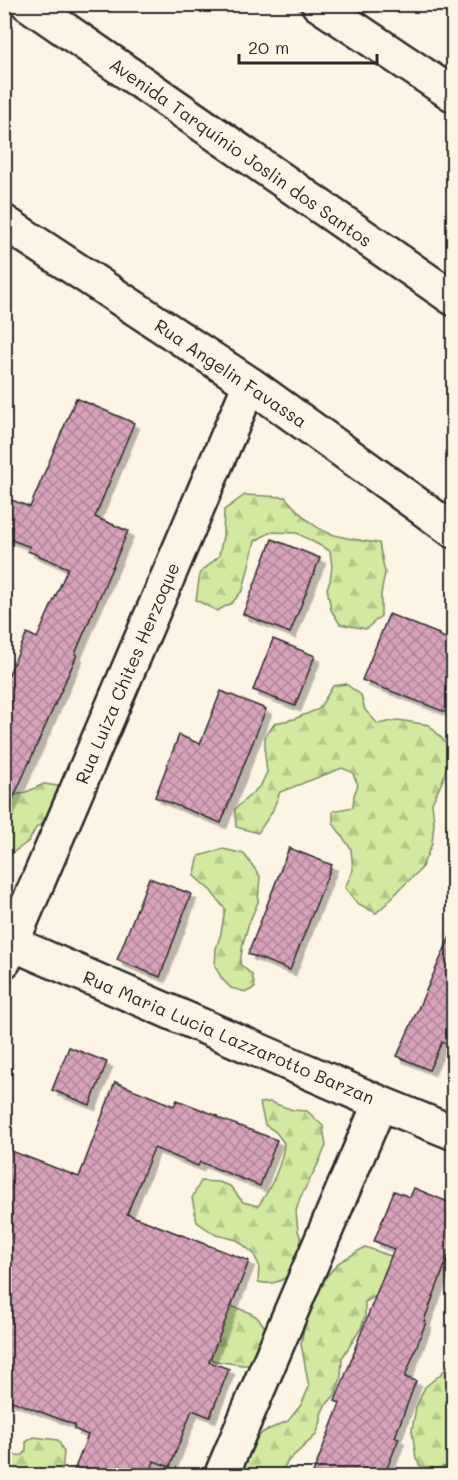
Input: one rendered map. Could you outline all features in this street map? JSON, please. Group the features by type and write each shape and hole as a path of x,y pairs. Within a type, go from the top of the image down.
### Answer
{"street":[{"name":"Avenida Tarquínio Joslin dos Santos","path":"28,4 453,299"},
{"path":"318,4 453,95"},
{"name":"Rua Angelin Favassa","path":"4,222 250,384 453,531"},
{"name":"Rua Luiza Chites Herzoque","path":"7,948 250,384"},
{"name":"Rua Maria Lucia Lazzarotto Barzan","path":"7,948 453,1133"},
{"path":"221,1476 380,1103"}],"green space":[{"path":"245,495 285,497 308,520 324,531 343,537 379,543 385,573 381,594 381,616 366,629 340,624 331,610 327,588 332,566 330,551 297,533 271,532 255,541 243,590 232,603 217,611 196,600 200,573 219,556 223,536 224,510"},
{"path":"346,684 361,695 365,710 378,724 398,720 429,725 448,745 448,764 432,803 434,822 432,844 421,869 376,913 357,903 345,888 353,870 351,849 333,823 333,811 353,807 358,785 352,772 342,768 280,792 272,812 258,833 236,827 235,809 261,785 267,772 265,737 275,723 294,719 319,709 333,686"},
{"path":"44,784 58,786 60,801 48,818 36,828 29,841 11,854 5,854 4,797 24,793"},
{"path":"223,849 244,854 260,876 258,902 243,943 240,964 252,975 255,988 246,992 231,988 222,979 215,966 216,949 225,909 211,891 194,876 199,856"},
{"path":"270,1102 293,1110 307,1111 323,1126 326,1146 300,1198 296,1211 298,1231 306,1251 287,1276 282,1280 267,1283 258,1282 259,1265 253,1253 237,1240 216,1235 197,1222 192,1198 201,1181 218,1182 230,1186 243,1202 258,1206 275,1176 284,1143 276,1132 265,1125 260,1103"},
{"path":"365,1247 397,1258 394,1300 374,1297 365,1302 365,1316 361,1328 342,1358 341,1378 335,1395 321,1414 316,1435 289,1460 279,1475 246,1475 239,1468 244,1452 263,1432 288,1421 301,1405 309,1387 301,1344 307,1309 321,1283 338,1263"},
{"path":"230,1306 256,1317 271,1340 256,1365 215,1361 202,1352"},
{"path":"453,1360 453,1466 436,1469 420,1466 416,1458 412,1430 416,1407 425,1387"},
{"path":"34,1437 58,1440 64,1452 62,1471 52,1475 5,1475 5,1456 23,1455 26,1451 26,1442"}],"building":[{"path":"76,398 134,423 95,517 128,531 75,654 77,655 4,819 4,685 27,633 37,638 68,568 28,551 30,547 4,537 4,497 30,507"},
{"path":"272,539 320,558 290,633 243,614"},
{"path":"389,614 453,641 453,715 362,680"},
{"path":"273,639 315,656 295,706 253,690"},
{"path":"221,691 266,709 221,823 155,797 179,735 200,744"},
{"path":"289,848 332,865 290,970 248,954"},
{"path":"149,878 191,894 160,977 117,960"},
{"path":"453,930 453,1047 442,1042 429,1070 397,1056"},
{"path":"69,1047 107,1062 90,1105 52,1090"},
{"path":"115,1082 174,1106 177,1100 277,1140 260,1186 200,1162 198,1166 154,1148 127,1214 249,1261 209,1362 229,1369 210,1417 192,1410 170,1467 154,1461 149,1476 72,1476 88,1435 74,1429 75,1425 4,1398 4,1148 79,1177"},
{"path":"414,1188 453,1204 453,1244 405,1377 416,1381 395,1437 399,1438 384,1476 312,1476 340,1403 335,1401 394,1249 374,1241 394,1191 410,1197"}]}
